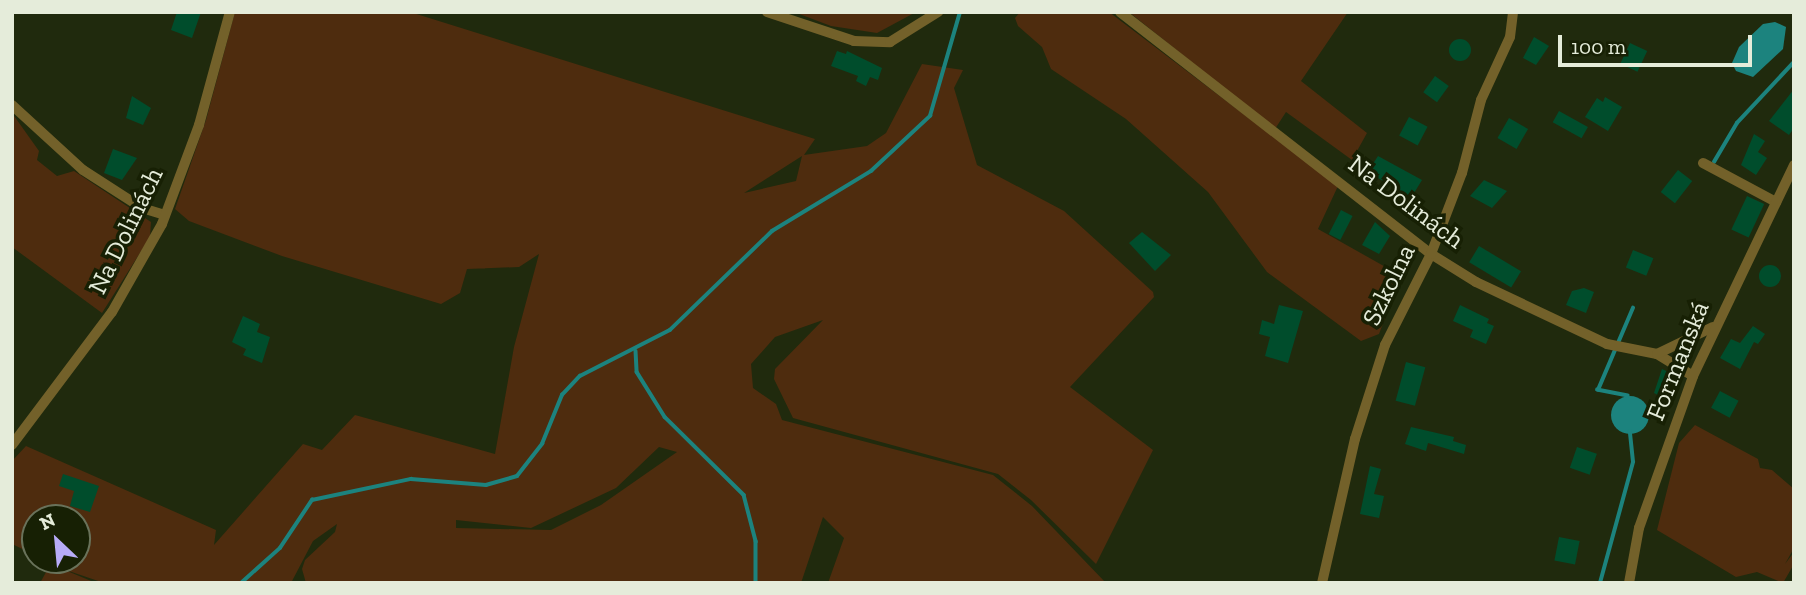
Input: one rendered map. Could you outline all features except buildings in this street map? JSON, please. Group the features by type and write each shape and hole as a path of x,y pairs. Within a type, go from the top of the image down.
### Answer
{"street":[{"name":"Na Dolinách","path":"12,445 113,312 165,215 199,125 230,12"},
{"path":"767,12 854,41 890,42 938,12"},
{"name":"Na Dolinách","path":"1120,12 1431,254 1476,282 1607,344 1620,349 1657,354 1693,376"},
{"name":"Szkolna","path":"1322,583 1355,439 1385,345 1431,254 1462,173 1481,100 1510,37 1513,12"},
{"path":"12,105 83,170 142,208 165,215"},
{"path":"1703,163 1776,202"},
{"name":"Formanská","path":"1629,583 1639,528 1693,376 1713,327 1794,165"},
{"path":"1657,354 1713,327"}],"shaded area":[{"path":"235,12 410,12 815,139 804,155 867,146 886,133 922,64 963,70 954,88 977,165 1064,211 1153,292 1154,297 1070,387 1153,450 1096,564 1031,500 998,474 793,418 774,379 775,369 823,320 775,337 751,364 753,388 776,404 782,420 993,475 1032,506 1106,583 828,583 844,538 823,517 801,583 306,583 302,569 305,560 335,532 337,524 313,541 291,583 104,583 78,574 91,574 91,504 21,504 21,548 12,544 12,461 26,446 216,530 214,545 303,444 322,450 355,415 495,454 514,347 539,254 519,267 467,269 460,293 441,304 282,256 189,221 175,209 206,120","holes":["802,156 796,181 744,193","659,447 677,452 601,505 551,530 456,528 456,520 531,528 616,488"]},
{"path":"794,12 916,12 877,33 831,26"},
{"path":"1020,12 1109,12 1338,186 1318,229 1398,274 1399,282 1379,334 1361,341 1267,272 1208,192 1126,119 1051,69 1042,47 1018,26 1015,18"},
{"path":"1129,12 1348,12 1301,81 1367,133 1352,160 1286,112 1275,129"},
{"path":"12,113 39,151 37,160 57,176 74,171 151,222 150,237 102,313 12,247"},
{"path":"1695,425 1758,459 1760,468 1772,470 1794,489 1794,548 1785,564 1794,552 1794,564 1783,583 1757,572 1736,577 1657,530 1679,443"},
{"path":"45,574 74,574 96,583 40,583"}],"water":[{"path":"1775,22 1786,27 1783,49 1753,77 1736,71 1732,63 1739,47 1763,24"},
{"path":"1630,396 1643,402 1649,415 1643,428 1630,434 1617,428 1611,415 1617,402"}],"waterway":[{"path":"241,583 280,548 312,500 411,479 486,485 517,476 542,444 562,395 580,376 670,330 772,231 871,171 930,116 960,12"},
{"path":"1714,162 1737,123 1794,62"},
{"path":"1628,396 1598,390 1633,308"},
{"path":"636,351 637,372 665,417 744,495 756,541 756,583"},
{"path":"1600,583 1633,462 1630,432"}]}
